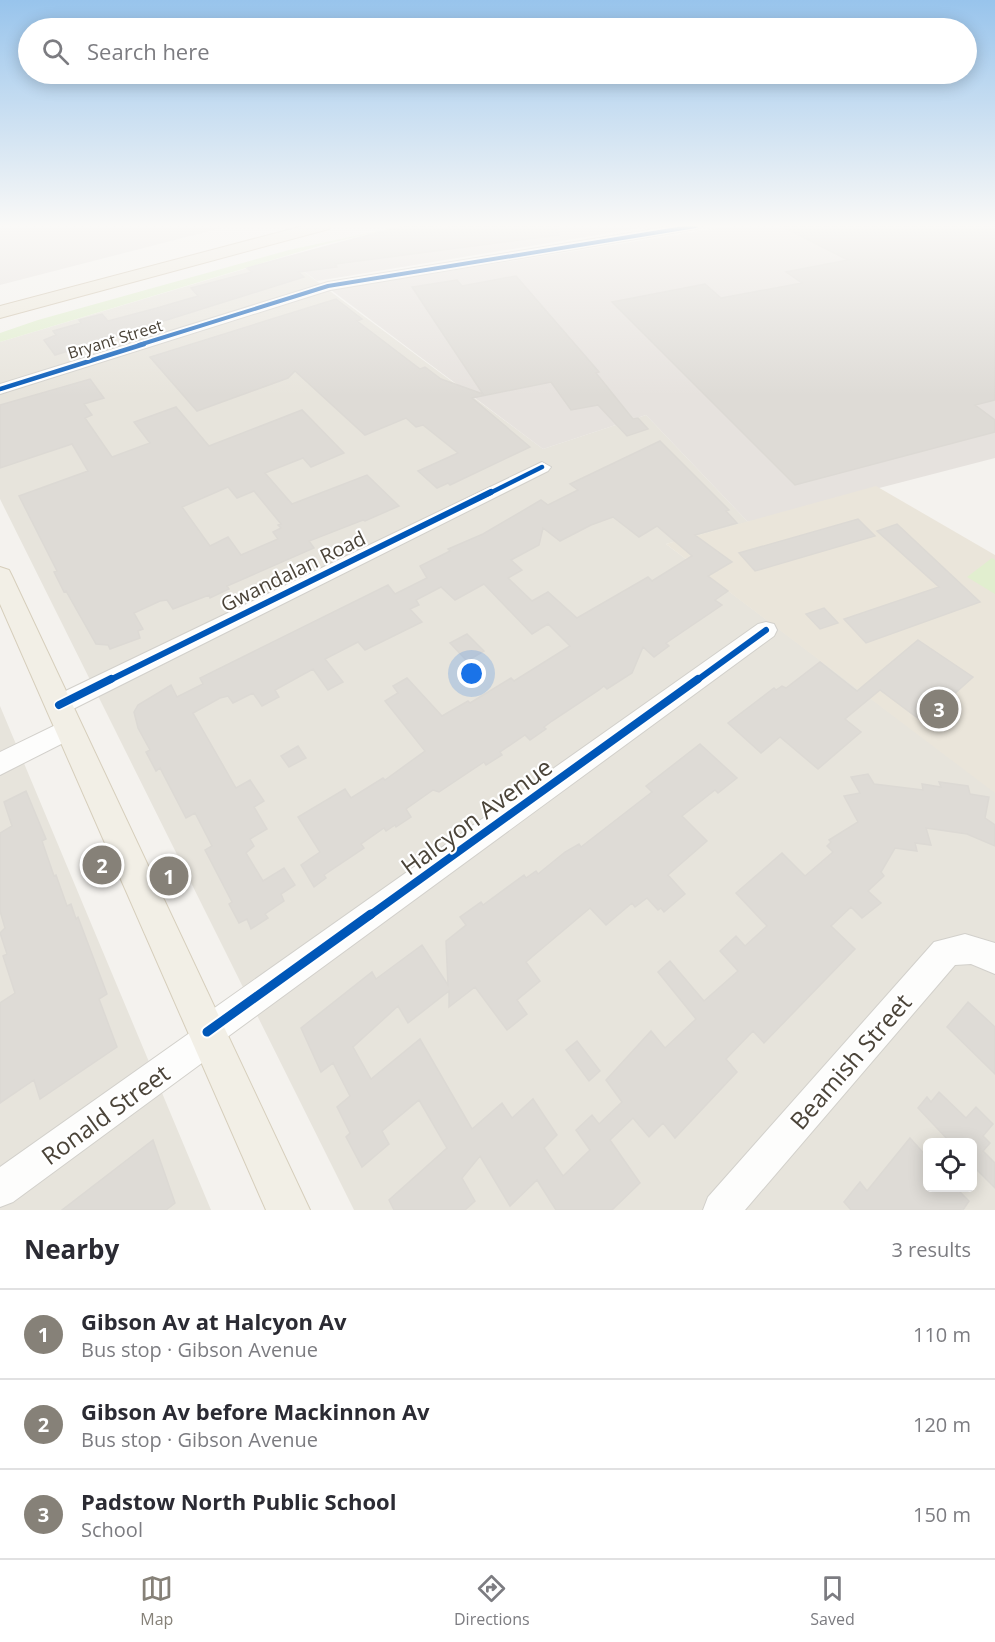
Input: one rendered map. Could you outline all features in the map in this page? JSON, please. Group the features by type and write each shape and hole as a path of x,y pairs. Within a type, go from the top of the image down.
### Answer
{"highway":[{"path":"0,299 62,282"},
{"path":"0,312 111,282"}],"main road":[{"path":"0,576 288,1210"}],"street":[{"name":"Bryant Street","path":"0,389 328,286 350,282"},
{"name":"Gwandalan Road","path":"0,764 64,717 542,467"},
{"name":"Halcyon Avenue","path":"209,1035 766,630"},
{"name":"Beamish Street","path":"721,1210 945,953 957,948 970,948 995,959"},
{"name":"Ronald Street","path":"0,1189 209,1035"}],"shaded area":[{"path":"199,282 318,282 543,449 646,415 748,522 666,544 995,792 995,1210 354,1210 0,499 0,342"},
{"path":"378,282 995,282 995,458 748,522 646,415 543,449 331,290"},
{"path":"876,486 995,555 995,793 666,544"},
{"path":"0,706 211,1210 0,1210"}],"green space":[{"path":"173,282 198,282 0,342 0,333"},
{"path":"992,558 995,560 995,594 967,577"}],"building":[{"path":"212,282 287,282 55,355 44,340 56,335 53,331 81,323 79,320 102,314 108,321 198,296 191,288"},
{"path":"441,282 459,282 462,286 481,282 522,282 599,372 596,373 633,419 638,418 648,429 627,436 598,405 571,410 551,382 472,398 530,447 450,485 448,483 437,488 418,471 458,453 423,425 416,427 406,418 365,435 295,371 288,378 197,411 150,357 336,299 362,319 357,321 420,369 425,367 441,379 483,394 412,287"},
{"path":"995,282 995,400 975,405 995,420 995,432 795,485 612,302 705,284 721,298 802,283"},
{"path":"90,379 104,398 84,404 92,415 85,418 112,457 150,443 134,422 176,407 209,446 302,410 344,453 311,467 303,458 265,473 292,504 367,475 399,506 309,541 314,548 227,586 229,589 210,598 209,595 173,609 167,600 160,601 134,613 143,629 138,631 140,638 110,649 108,645 96,644 66,591 64,592 54,572 57,571 19,496 88,471 72,444 0,468 0,405","holes":["228,487 237,498 254,491 281,524 278,525 281,528 273,532 278,539 241,555 228,537 210,546 182,507"]},
{"path":"660,441 729,510 726,511 737,523 695,535 732,562 708,576 728,591 715,600 722,605 666,643 669,646 654,657 643,647 632,673 607,689 604,686 552,721 544,727 546,729 530,740 525,735 500,752 502,755 486,765 484,762 439,792 433,790 406,809 411,817 396,827 395,825 386,831 384,828 361,844 364,848 324,875 326,878 314,887 301,865 320,852 298,817 345,789 351,798 383,778 385,780 425,751 385,701 398,693 393,686 407,678 442,716 468,701 470,703 511,678 514,681 570,646 548,624 532,634 484,584 455,600 441,587 416,600 419,605 410,609 422,622 365,650 358,642 325,659 343,682 328,690 313,669 275,690 279,697 262,706 253,693 233,703 228,696 220,698 193,713 236,788 250,780 264,801 254,807 267,829 250,839 254,846 246,853 263,881 284,868 295,885 281,894 284,901 265,914 268,918 251,929 247,919 239,923 229,904 232,902 205,850 212,846 195,813 186,818 160,768 156,771 146,752 150,750 138,728 134,712 138,705 171,685 177,697 203,684 200,678 388,585 395,594 427,578 420,566 450,551 448,549 483,534 541,500 548,505 578,490 570,484","holes":["613,517 639,537 657,526 692,556 652,581 648,577 577,618 548,592 532,601 508,578 522,570 511,560 539,545 543,528 560,541"]},
{"path":"858,519 875,536 755,571 739,553"},
{"path":"897,524 980,602 866,643 844,619 939,587 877,531"},
{"path":"824,608 838,623 820,629 806,614"},
{"path":"467,634 484,651 467,661 450,643"},
{"path":"918,640 973,677 923,722 880,690 845,719 861,732 818,769 780,737 761,753 728,723 774,688 776,690 782,686 786,688 820,662 857,691"},
{"path":"700,744 737,778 718,793 715,790 682,816 707,841 668,875 685,894 664,912 661,908 658,910 647,898 635,907 632,903 606,925 590,908 526,962 540,981 517,1000 527,1014 507,1030 475,987 449,1007 449,991 408,1023 398,1006 353,1047 371,1079 420,1039 472,1129 502,1103 512,1118 533,1099 557,1135 544,1148 563,1176 590,1150 576,1130 592,1115 599,1124 622,1102 606,1080 651,1031 665,1048 696,1019 658,972 670,961 704,1001 738,971 720,951 736,936 745,946 767,926 736,893 782,853 805,876 833,852 827,846 831,842 829,840 858,822 844,796 860,793 851,777 868,774 874,784 923,790 922,784 941,787 939,782 968,786 970,794 989,797 985,818 995,825 995,846 967,834 926,828 931,845 915,843 917,851 895,848 881,872 884,876 868,891 881,903 862,918 851,907 831,926 855,949 764,1043 753,1031 726,1059 737,1072 675,1138 663,1123 649,1137 633,1118 610,1140 640,1183 612,1210 556,1210 537,1180 510,1206 480,1156 462,1178 475,1201 465,1210 394,1210 389,1200 447,1148 419,1100 382,1131 389,1144 362,1167 346,1137 350,1133 337,1107 350,1096 333,1063 321,1072 301,1028 372,972 376,979 422,945 448,985 446,941 466,925 460,917 481,902 483,905 524,875 526,878 536,871 538,874 565,852 579,844 581,847 652,792 646,786"},
{"path":"298,746 306,758 289,767 281,756"},
{"path":"26,791 46,839 42,841 54,876 56,875 67,906 71,904 76,919 78,917 107,994 99,999 117,1047 40,1099 34,1080 0,1103 0,1003 15,993 3,956 7,954 0,933 5,928 0,911 0,833 12,826 4,802"},
{"path":"968,1002 995,1027 995,1074 947,1027"},
{"path":"577,1041 600,1071 589,1081 566,1050"},
{"path":"939,1092 966,1118 976,1107 993,1124 983,1136 990,1143 983,1151 995,1163 995,1188 977,1170 977,1138 946,1138 918,1108 927,1097 931,1102"},
{"path":"910,1138 923,1153 923,1192 960,1192 969,1201 963,1210 851,1210 844,1202 860,1182 867,1191"},
{"path":"153,1140 175,1203 166,1210 62,1210"}],"cycle path":[{"path":"0,389 328,286 350,282"},
{"path":"59,705 542,467"},
{"path":"207,1032 766,630"}],"place":[{"name":"Padstow North Public School","path":"939,709"},
{"name":"Gibson Av before Mackinnon Av","path":"102,865"},
{"name":"Gibson Av at Halcyon Av","path":"169,876"}]}
